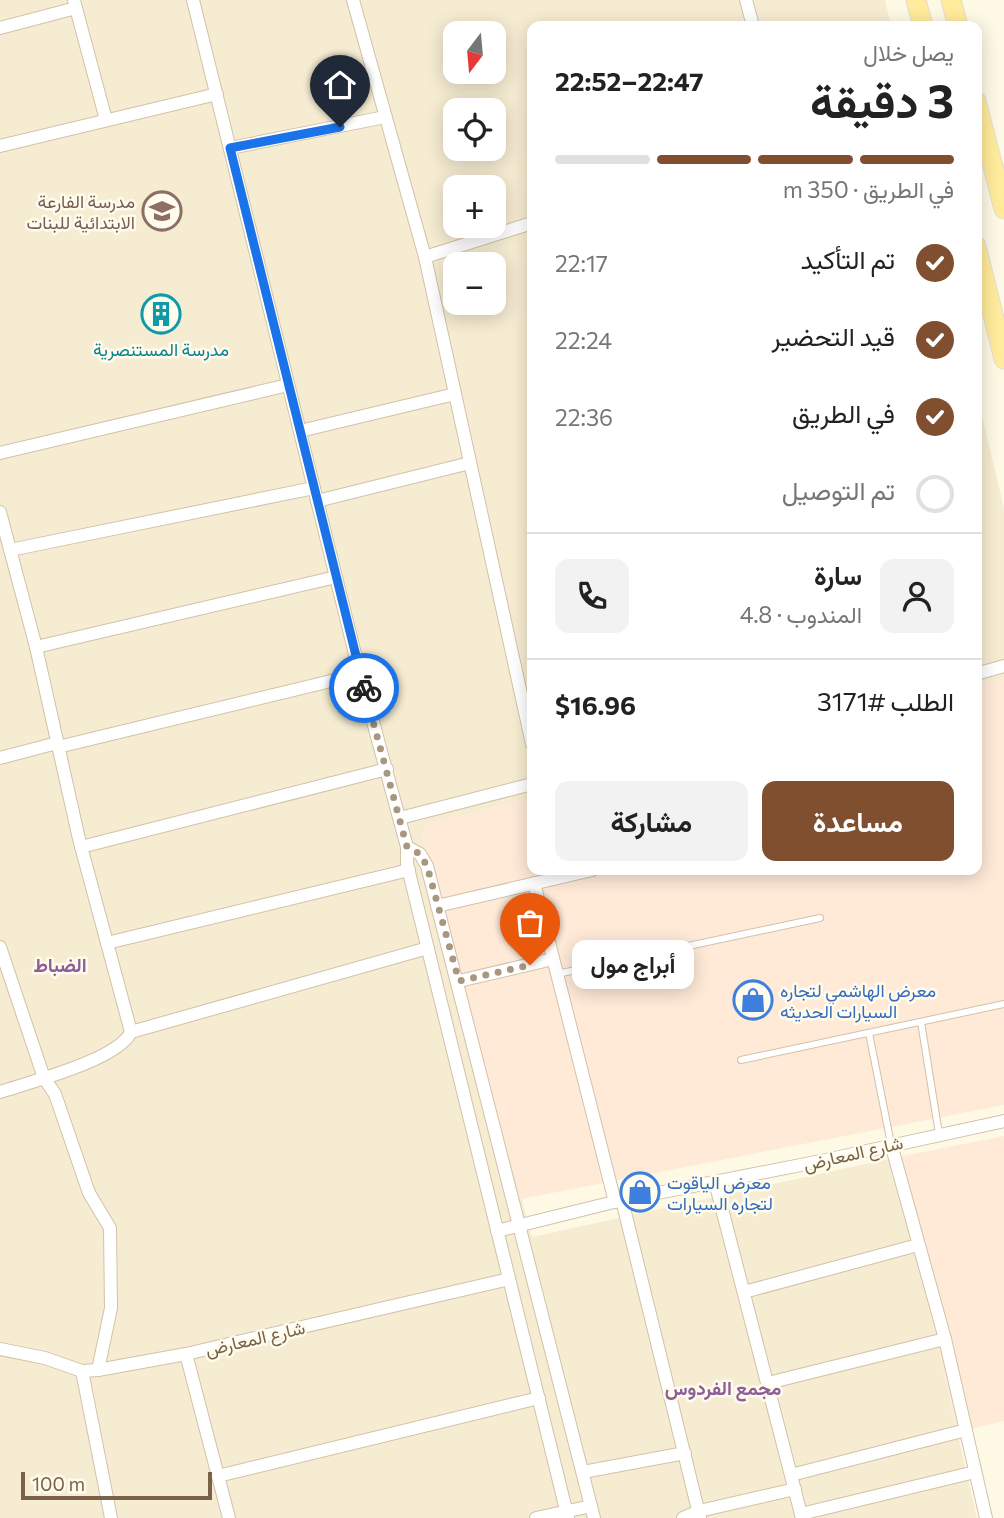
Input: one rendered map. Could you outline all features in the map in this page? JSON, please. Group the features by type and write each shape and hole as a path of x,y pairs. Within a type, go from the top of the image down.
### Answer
{"main road":[{"path":"916,0 922,21"},
{"path":"951,0 957,21"},
{"path":"982,125 1004,209"},
{"path":"982,270 1004,359"}],"street":[{"path":"193,0 360,674 400,818 409,870 567,1515"},
{"path":"353,0 425,257 527,721"},
{"path":"746,0 752,21"},
{"path":"0,27 75,4 106,120"},
{"path":"0,146 216,94"},
{"path":"230,148 385,117"},
{"path":"425,257 527,225"},
{"path":"0,453 288,385"},
{"path":"300,431 455,394"},
{"path":"10,550 470,463"},
{"path":"0,512 36,647 81,846 131,1032 127,1040 117,1047 44,1078 0,1092"},
{"path":"36,647 336,577"},
{"path":"982,672 1004,666"},
{"path":"0,758 360,674"},
{"path":"81,846 387,769"},
{"path":"400,818 527,785"},
{"path":"407,847 424,860 459,981 593,1512 536,1518"},
{"path":"107,943 409,870"},
{"path":"437,906 570,875"},
{"path":"534,883 685,1452 699,1514"},
{"path":"0,947 3,970 44,1078 55,1094 89,1193 110,1228 111,1308 98,1370"},
{"path":"131,1032 428,948"},
{"path":"459,981 553,960"},
{"name":"شارع المعارض","path":"497,1231 619,1201 1004,1121"},
{"path":"891,1143 945,1339 986,1518"},
{"path":"715,1182 801,1516 975,1472"},
{"path":"744,1292 918,1245"},
{"name":"شارع المعارض","path":"0,1349 45,1358 82,1371 98,1370 186,1354 509,1279"},
{"path":"768,1383 945,1339"},
{"path":"186,1354 229,1518"},
{"path":"82,1371 111,1518"},
{"path":"218,1476 539,1398"},
{"path":"791,1475 966,1430"},
{"path":"583,1472 685,1452"},
{"path":"683,1518 795,1489"}],"lane":[{"path":"557,974 820,918"},
{"path":"741,1060 1004,1004"},
{"path":"921,1022 939,1134"},
{"path":"869,1033 891,1143"}],"shaded area":[{"path":"0,0 885,0 890,21 527,21 527,799 425,825 423,841 532,1237 888,1159 900,1183 977,1518 0,1518"},
{"path":"982,416 1004,508 1004,678 982,684"},
{"path":"1004,678 1004,1105 521,1199 423,842 425,825 527,799 527,875 982,875 982,684"},
{"path":"1004,1136 1004,1421 957,1432 900,1183 888,1159"}],"way so far":[{"path":"364,688 407,847 420,854 427,866 459,981 530,965"}],"place":[{"name":"مدرسة الفارعة الابتدائية للبنات","path":"162,211"},
{"name":"مدرسة المستنصرية","path":"161,314"},
{"name":"أبراج مول","path":"530,965"},
{"name":"معرض الهاشمي لتجاره السيارات الحديثه","path":"753,1000"},
{"name":"معرض الياقوت لتجاره السيارات","path":"640,1192"}],"district":[{"name":"الضباط","path":"60,964"},
{"name":"مجمع الفردوس","path":"723,1387"}],"route":[{"path":"340,127 230,148 364,688"}]}
